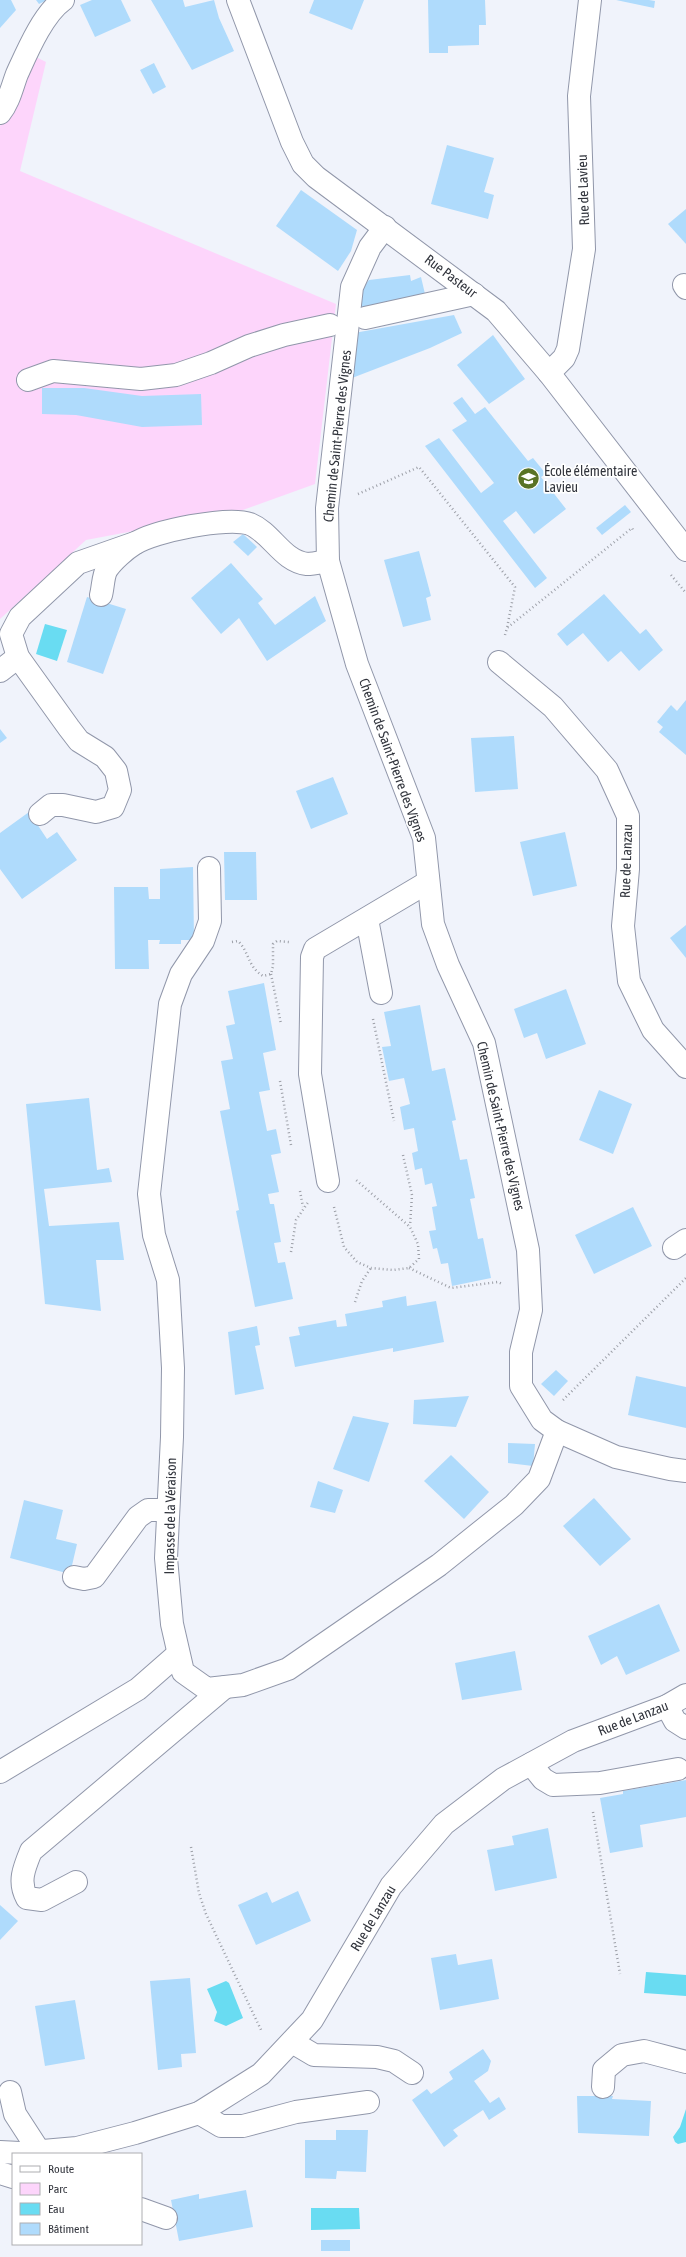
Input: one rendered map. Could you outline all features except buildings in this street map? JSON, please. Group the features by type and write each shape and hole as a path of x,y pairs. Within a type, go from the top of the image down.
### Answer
{"street":[{"path":"0,113 6,106 18,74 46,18 63,0"},
{"name":"Rue Pasteur","path":"238,0 292,142 303,164 316,178 385,227 496,311 549,373 686,550"},
{"name":"Rue de Lavieu","path":"549,373 564,358 568,349 584,249 579,96 590,0"},
{"name":"Chemin de Saint-Pierre des Vignes","path":"385,227 370,247 352,287 327,508 328,560 358,664 424,838 433,924 448,965 484,1043 526,1242 531,1310 521,1352 521,1386 550,1426"},
{"path":"365,318 474,294"},
{"path":"28,380 53,371 141,379 176,375 211,363 249,346 284,335 330,325"},
{"path":"40,814 51,805 63,804 96,812 113,807 120,790 116,771 105,757 79,741 18,657 11,634 20,617 78,563 178,529 210,523 234,521 250,524 260,530 290,558 307,564 328,560"},
{"path":"101,595 107,569 135,543"},
{"path":"0,670 18,657"},
{"name":"Rue de Lanzau","path":"499,662 553,708 607,770 628,816 628,869 623,926 629,981 653,1030 686,1067"},
{"name":"Impasse de la Véraison","path":"209,868 210,921 203,941 181,974 170,1004 149,1194 154,1235 168,1280 172,1437 167,1510 166,1558 172,1624 183,1672 207,1689 243,1685 288,1669 439,1565 514,1505 539,1479 550,1426"},
{"path":"328,1181 310,1074 312,957 315,949 428,882"},
{"path":"367,919 381,993"},
{"path":"550,1426 616,1457 670,1470 686,1470"},
{"path":"74,1577 84,1579 94,1577 138,1517 148,1510 167,1510"},
{"path":"0,1772 138,1689 178,1654"},
{"path":"76,1882 42,1900 27,1898 22,1889 24,1869 31,1851 225,1687"},
{"name":"Rue de Lanzau","path":"0,2152 77,2152 199,2113 261,2074 312,2020 391,1886 444,1824 503,1779 573,1741 667,1706 686,1695"},
{"path":"667,1706 675,1721 686,1728"},
{"path":"531,1764 543,1779 553,1785 600,1783 678,1769"},
{"path":"292,2042 314,2055 377,2057 394,2061 412,2073"},
{"path":"603,2087 604,2070 622,2055 644,2051 686,2062"},
{"path":"10,2092 15,2114 39,2151"},
{"path":"199,2113 222,2126 243,2126 296,2112 368,2102"},
{"path":"0,2173 12,2177"},
{"path":"142,2209 166,2218"}],"path":[{"path":"327,508 419,467 515,587 499,662"},
{"path":"507,628 632,528 637,534"},
{"path":"666,570 686,593"},
{"path":"247,955 252,968 263,976 271,974 273,966 273,944 277,941 294,944"},
{"path":"381,993 375,1002 372,1016 394,1121"},
{"path":"403,1155 412,1195 410,1227"},
{"path":"290,1252 296,1220 304,1208 328,1181 354,1177 410,1227 418,1244 419,1259 409,1268"},
{"path":"328,1181 344,1247 357,1262 371,1268 393,1270 409,1268 451,1288 498,1282 505,1287"},
{"path":"355,1302 362,1281 371,1268"},
{"path":"550,1426 686,1278"},
{"path":"592,1808 620,1974"},
{"path":"191,1847 199,1893 206,1914 274,2060"}],"green space":[{"path":"36,57 46,62 20,171 336,304 315,484 240,511 86,540 0,619 0,126 10,114"}],"water":[{"path":"45,624 67,630 57,661 36,654"},
{"path":"646,1972 686,1975 686,1996 644,1993"},
{"path":"226,1981 229,1983 243,2018 226,2026 214,2021 217,2012 207,1989"},
{"path":"686,2109 686,2142 678,2144 675,2142 673,2137 680,2127"},
{"path":"311,2208 359,2208 360,2229 311,2230"}],"place":[{"name":"École élémentaire Lavieu","path":"528,479"}]}
